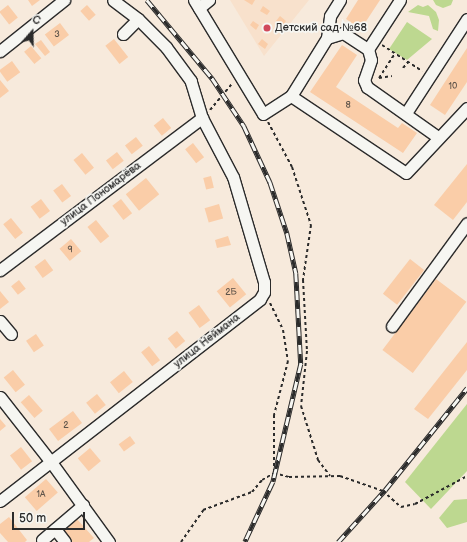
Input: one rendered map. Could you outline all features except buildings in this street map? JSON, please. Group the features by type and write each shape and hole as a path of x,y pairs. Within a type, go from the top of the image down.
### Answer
{"street":[{"path":"0,51 64,0"},
{"path":"113,0 138,20 166,48 192,82 202,118 233,177 264,282 264,292"},
{"path":"209,0 196,4 263,114 291,96 327,38 330,16 340,0"},
{"path":"400,0 371,45 371,60 364,80 367,87 438,137"},
{"path":"406,113 467,18"},
{"path":"123,34 138,20"},
{"path":"327,38 343,33 371,45"},
{"path":"291,96 406,173 438,137 467,108"},
{"name":"улица Пономарёва","path":"0,270 202,118"},
{"path":"392,326 467,223"},
{"name":"улица Неймана","path":"0,501 260,299 264,292"},
{"path":"0,321 11,334"},
{"path":"0,397 51,462 109,542"},
{"path":"42,540 83,505"},
{"path":"55,529 65,542"}],"path":[{"path":"371,45 395,53 430,76"},
{"path":"379,78 395,53"},
{"path":"403,68 408,62"},
{"path":"202,118 224,96 240,74"},
{"path":"364,80 392,76"},
{"path":"263,114 292,167 311,225 302,280 307,351 301,406 318,460 330,476"},
{"path":"264,292 283,330 288,361 274,415 274,473"},
{"path":"181,542 203,510 252,492 262,480 274,473 289,477 340,476 368,484 384,491 401,507 415,504 467,476"}],"shaded area":[{"name":"Детский сад №68","path":"230,0 309,0 264,56"}],"green space":[{"path":"433,0 453,0 451,5 443,8 436,5"},
{"path":"418,5 423,7 428,5 436,12 439,20 438,31 433,29 429,16 408,12"},
{"path":"407,22 432,39 407,60 389,49"},
{"path":"467,404 467,471 431,509 405,482"},
{"path":"467,499 467,522 447,528 439,518 454,500"}],"railway":[{"path":"147,0 212,78 244,126 270,182 287,233 296,273 301,364 273,482 245,542"},
{"path":"338,542 385,490 467,388"}],"place":[{"name":"Детский сад №68","path":"267,28"}]}
